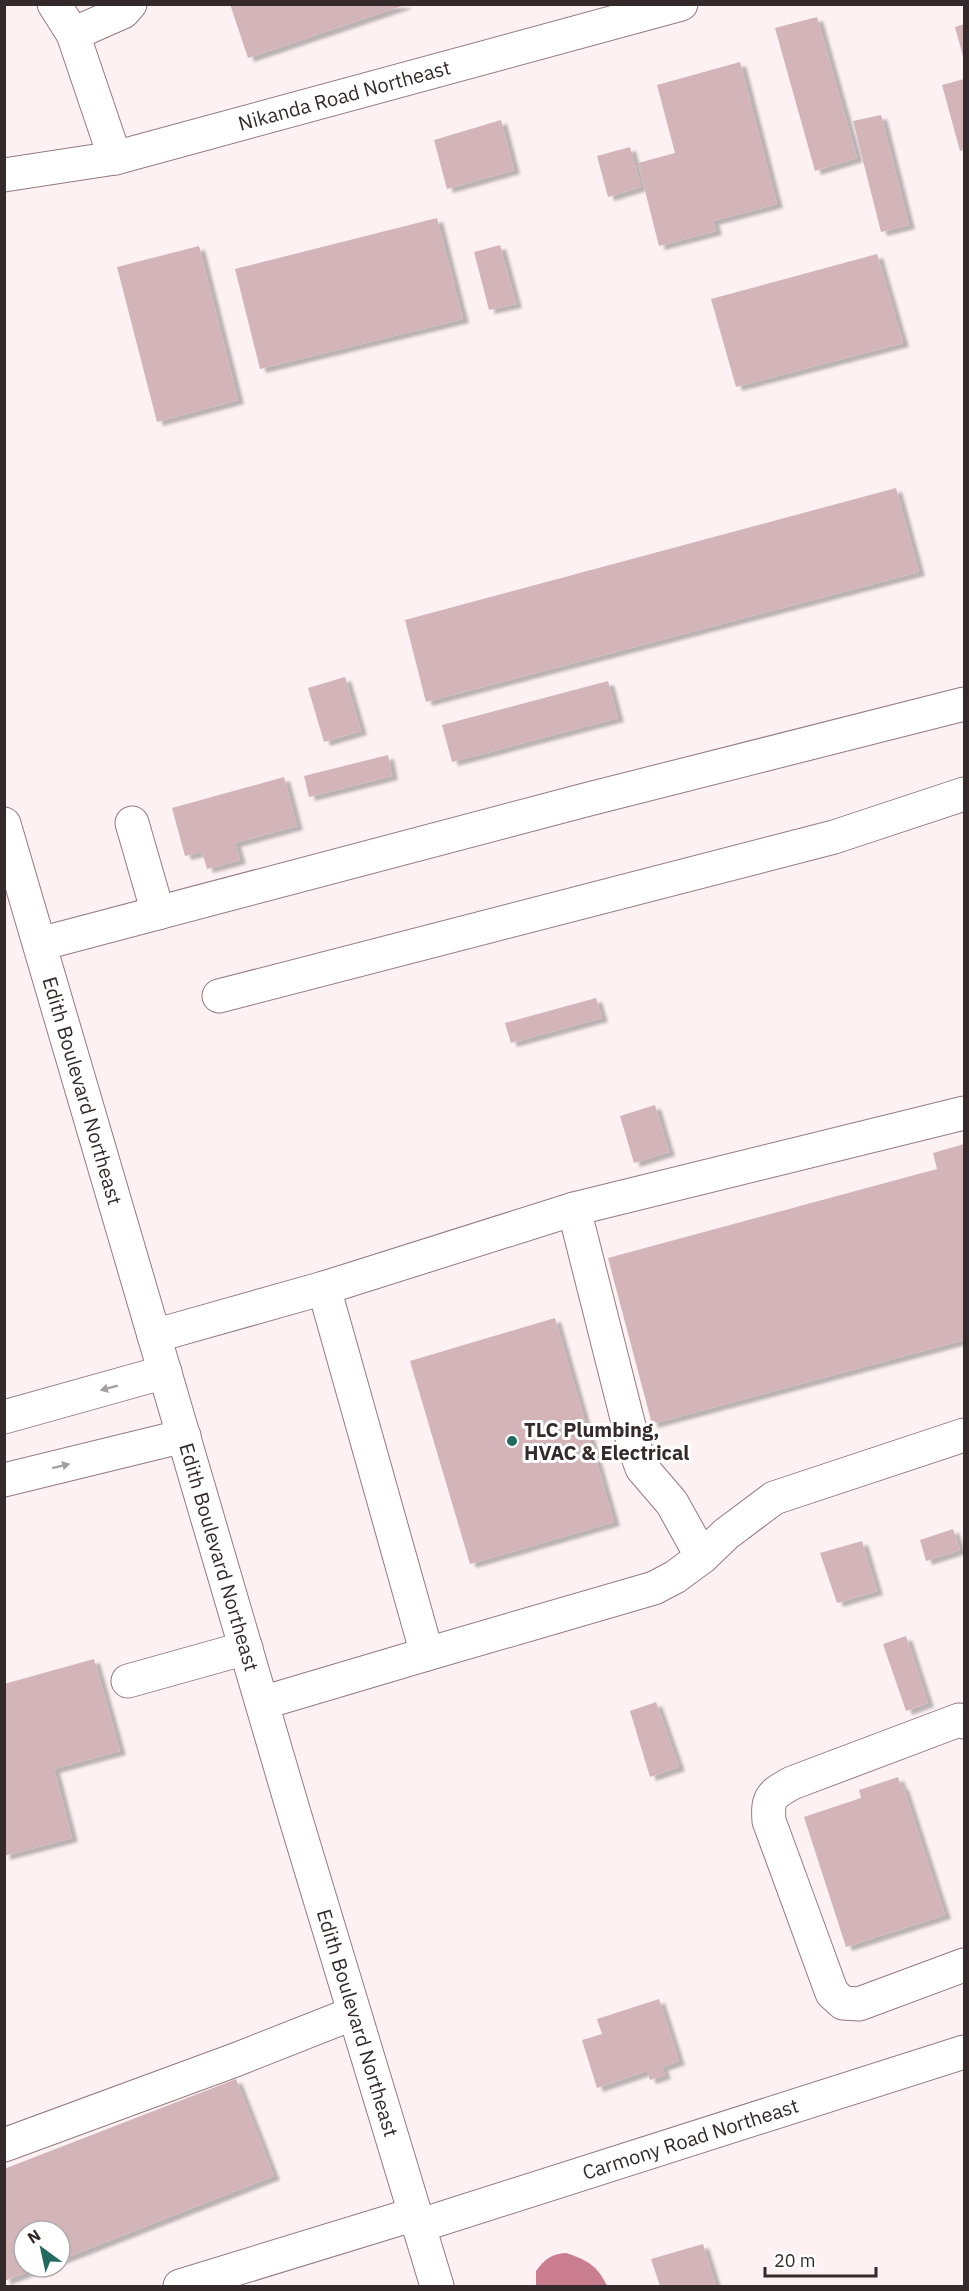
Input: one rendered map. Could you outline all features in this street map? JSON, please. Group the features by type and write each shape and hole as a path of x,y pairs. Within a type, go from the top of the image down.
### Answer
{"street":[{"path":"54,4 73,34 115,158"},
{"path":"73,34 123,12 129,4"},
{"name":"Nikanda Road Northeast","path":"4,175 115,158 681,4"},
{"path":"40,944 589,799 964,705"},
{"path":"219,996 834,837 964,794"},
{"path":"132,823 158,913"},
{"name":"Edith Boulevard Northeast","path":"4,824 262,1703 437,2286"},
{"path":"154,1336 324,1288 574,1209 964,1113"},
{"path":"574,1209 634,1446 642,1468 672,1503 702,1557"},
{"path":"324,1288 426,1654"},
{"path":"4,1417 165,1372"},
{"path":"262,1703 654,1588 675,1577 702,1557 726,1534 774,1498 964,1435"},
{"path":"4,1480 184,1436"},
{"path":"128,1681 246,1648"},
{"path":"964,1722 959,1720 792,1784 775,1792 767,1805 769,1821 832,1994 843,2003 859,2004 964,1965"},
{"path":"4,2145 354,2013"},
{"name":"Carmony Road Northeast","path":"180,2286 417,2220 964,2052"}],"shaded area":[{"path":"566,2253 591,2265 600,2273 607,2286 536,2286 536,2271 542,2263 552,2256"}],"building":[{"path":"230,4 404,4 405,5 248,58"},
{"path":"817,17 857,158 815,171 775,28"},
{"path":"964,24 964,60 955,27"},
{"path":"740,62 777,204 713,221 716,231 659,246 638,163 675,153 657,85"},
{"path":"964,79 964,150 960,151 942,85"},
{"path":"881,115 909,225 881,232 853,121"},
{"path":"501,120 514,170 447,189 434,140"},
{"path":"630,147 641,187 608,197 597,156"},
{"path":"437,218 463,319 260,369 235,269"},
{"path":"500,245 516,304 489,310 474,252"},
{"path":"199,246 238,400 157,422 117,267"},
{"path":"877,254 903,343 736,387 711,299"},
{"path":"896,488 919,572 426,702 405,620"},
{"path":"345,677 361,731 324,742 308,688"},
{"path":"608,681 618,718 452,762 442,725"},
{"path":"388,755 392,776 309,797 304,776"},
{"path":"284,777 297,826 235,843 240,860 207,869 202,852 185,856 172,808"},
{"path":"596,998 602,1018 511,1043 505,1023"},
{"path":"655,1105 669,1152 634,1163 620,1116"},
{"path":"964,1144 964,1340 652,1424 608,1258 937,1169 933,1153"},
{"name":"TLC Plumbing, HVAC & Electrical","path":"555,1318 614,1522 470,1564 410,1361"},
{"path":"953,1529 960,1550 926,1561 920,1540"},
{"path":"862,1541 877,1591 837,1603 820,1553"},
{"path":"906,1636 928,1703 906,1711 883,1644"},
{"path":"94,1659 120,1751 54,1769 72,1838 4,1856 4,1684"},
{"path":"656,1702 679,1767 650,1777 630,1711"},
{"path":"898,1777 903,1786 945,1915 846,1947 804,1817 861,1798 859,1790"},
{"path":"659,1999 679,2061 662,2067 665,2075 650,2080 647,2071 597,2088 582,2040 602,2034 597,2019"},
{"path":"236,2079 274,2176 72,2255 72,2219 12,2219 12,2278 4,2281 4,2169"},
{"path":"703,2244 716,2286 660,2286 651,2259"}],"place":[{"name":"TLC Plumbing, HVAC & Electrical","path":"512,1441"}]}
